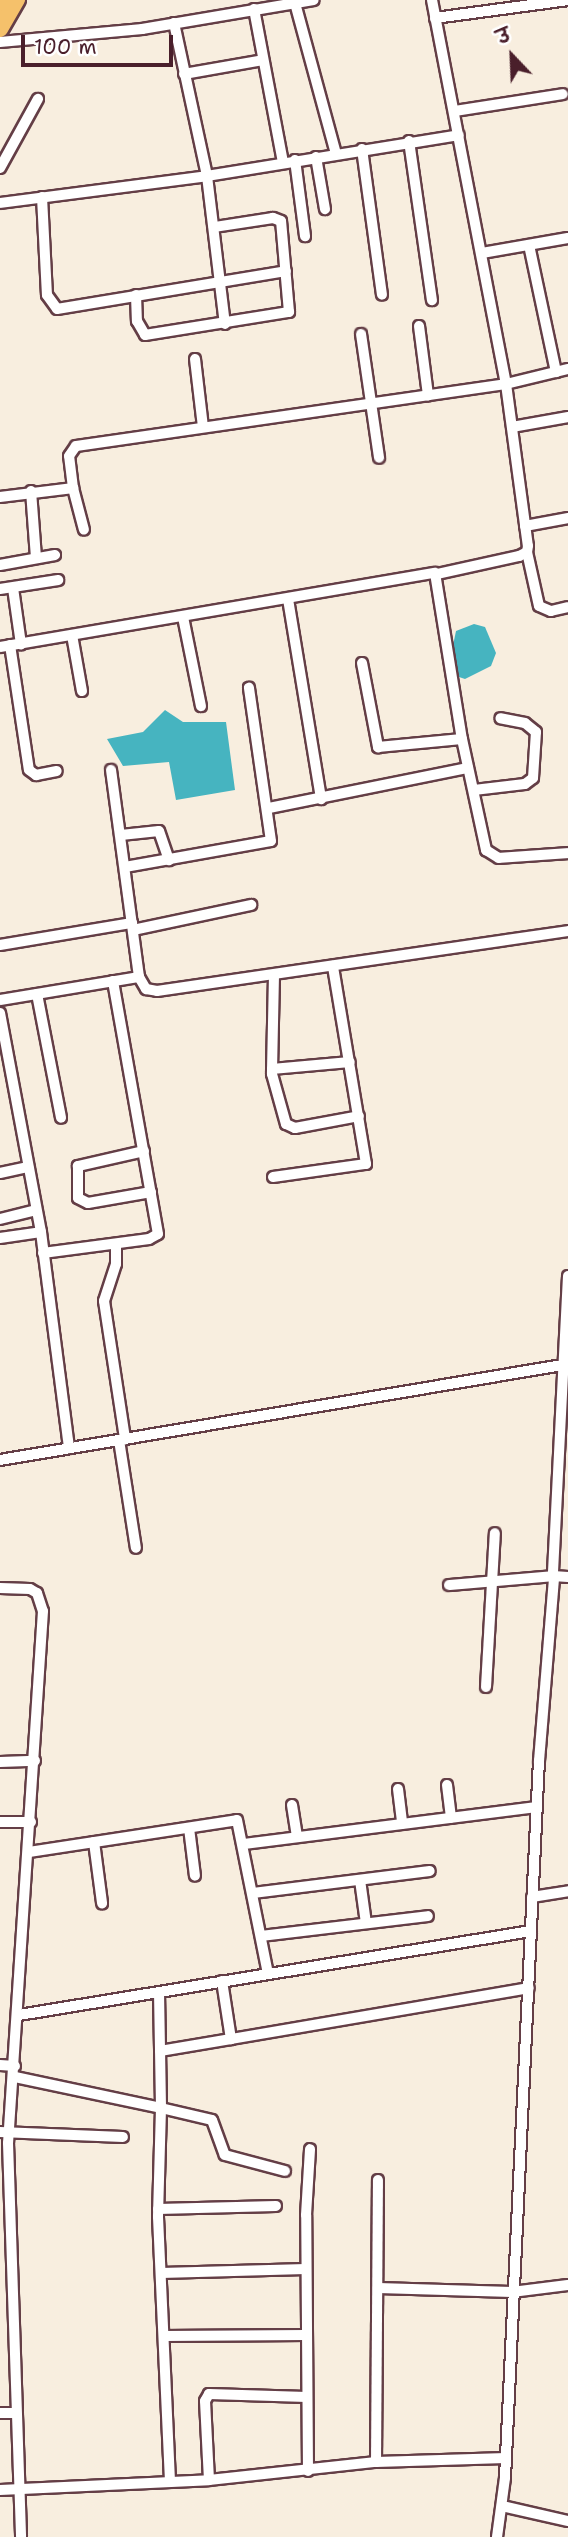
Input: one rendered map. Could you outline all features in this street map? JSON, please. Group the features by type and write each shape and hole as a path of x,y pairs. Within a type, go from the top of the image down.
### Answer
{"main road":[{"path":"0,5 3,0"},
{"path":"0,29 17,0"}],"street":[{"path":"0,42 174,23 282,2 314,0"},
{"path":"432,0 506,384 527,552 539,606 551,611 568,607"},
{"path":"436,18 568,0"},
{"path":"295,3 336,153"},
{"path":"254,9 263,60 305,236"},
{"path":"174,23 207,176 225,324"},
{"path":"184,74 263,60"},
{"path":"455,111 563,94"},
{"path":"0,168 37,99"},
{"path":"0,202 207,176 409,141 459,135"},
{"path":"409,141 432,300"},
{"path":"362,149 382,295"},
{"path":"316,157 325,209"},
{"path":"42,197 47,295 53,308 286,271"},
{"path":"136,295 137,321 145,335 289,312 278,218 214,227"},
{"path":"482,253 568,238"},
{"path":"85,530 73,488 71,448 506,384 562,370 529,245"},
{"path":"419,326 428,396"},
{"path":"361,334 379,458"},
{"path":"195,359 204,427"},
{"path":"512,427 568,417"},
{"path":"0,497 31,491 73,488"},
{"path":"31,491 36,558"},
{"path":"525,526 568,518"},
{"path":"11,645 437,574 527,552"},
{"path":"0,565 55,555"},
{"path":"437,574 462,739 490,854 499,858 568,853"},
{"path":"0,589 58,580"},
{"path":"13,588 11,645 29,770 36,775 57,771"},
{"path":"288,599 321,799"},
{"path":"183,617 201,706"},
{"path":"72,635 82,691"},
{"path":"362,663 378,747 462,739"},
{"path":"125,867 266,845 273,837 249,688"},
{"path":"474,790 525,783 533,778 536,732 525,723 500,718"},
{"path":"270,808 468,768"},
{"path":"111,770 139,977 146,989 158,991 568,931"},
{"path":"121,835 159,831 169,860"},
{"path":"0,945 251,905"},
{"path":"273,1177 364,1167 359,1116 333,966"},
{"path":"274,975 272,1069 288,1127 359,1116"},
{"path":"0,1000 139,977"},
{"path":"43,1253 116,1244 158,1234 113,981"},
{"path":"37,994 61,1118"},
{"path":"0,1013 41,1233 69,1448"},
{"path":"272,1069 350,1062"},
{"path":"144,1151 78,1166 78,1198 88,1203 151,1192"},
{"path":"0,1173 28,1167"},
{"path":"0,1219 36,1210"},
{"path":"0,1238 41,1233"},
{"path":"116,1244 116,1264 104,1301 136,1548"},
{"path":"497,2537 506,2458 537,1807 554,1577 563,1516 568,1276"},
{"path":"0,1460 567,1364"},
{"path":"485,1687 495,1533"},
{"path":"449,1586 568,1577"},
{"path":"0,1588 23,1587 37,1593 41,1601 19,2015 15,2072 4,2132 5,2275 16,2413 21,2537"},
{"path":"0,1762 34,1761"},
{"path":"447,1786 452,1818"},
{"path":"398,1789 402,1824"},
{"path":"292,1805 297,1837"},
{"path":"244,1844 537,1807"},
{"path":"29,1852 237,1820 244,1844 268,1974"},
{"path":"0,1822 31,1822"},
{"path":"189,1828 195,1876"},
{"path":"94,1842 102,1903"},
{"path":"253,1892 430,1871"},
{"path":"360,1880 366,1923"},
{"path":"532,1897 568,1891"},
{"path":"261,1936 428,1916"},
{"path":"19,2015 530,1931"},
{"path":"222,1982 231,2039"},
{"path":"160,2051 528,1988"},
{"path":"159,1992 161,2108 158,2209 170,2480"},
{"path":"0,2065 15,2072 212,2120 225,2155 285,2171"},
{"path":"4,2132 123,2137"},
{"path":"308,2471 306,2269 310,2149"},
{"path":"376,2462 378,2180"},
{"path":"158,2209 276,2206"},
{"path":"161,2273 306,2269"},
{"path":"378,2288 512,2292 568,2285"},
{"path":"163,2336 306,2335"},
{"path":"209,2480 205,2401 209,2393 307,2397"},
{"path":"0,2413 16,2413"},
{"path":"0,2490 209,2480 376,2462 506,2458"},
{"path":"502,2506 568,2521"}],"water":[{"path":"474,624 485,627 496,653 491,666 465,679 456,676 451,655 456,631"},
{"path":"165,710 183,722 226,722 235,790 176,800 169,762 123,766 107,739 143,732"}]}
